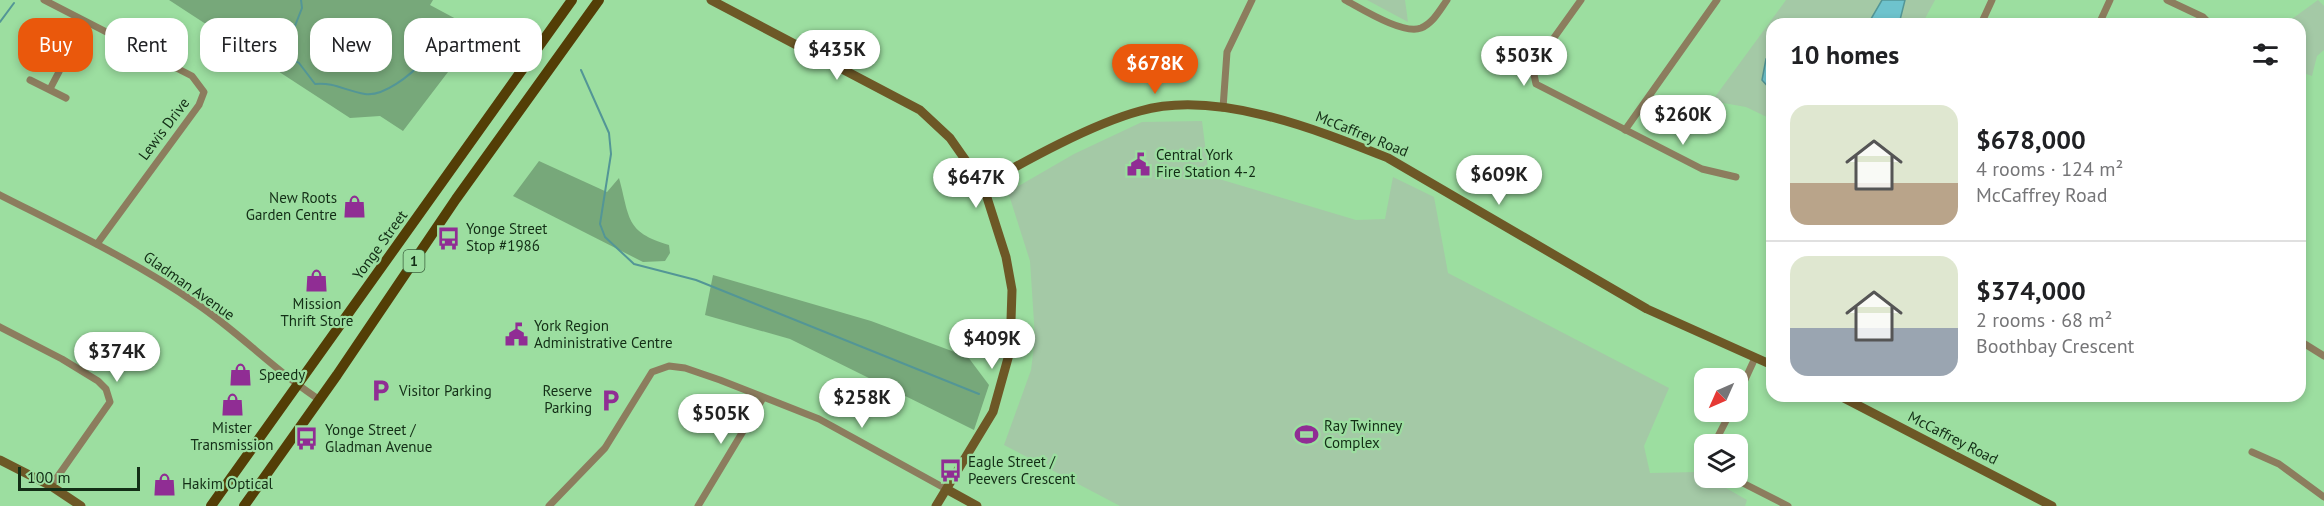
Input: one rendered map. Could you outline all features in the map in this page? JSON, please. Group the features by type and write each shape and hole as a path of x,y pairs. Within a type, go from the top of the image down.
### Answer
{"main road":[{"name":"Yonge Street","path":"211,506 572,0"},
{"name":"1","path":"244,506 320,400 456,199 599,0"}],"street":[{"name":"Lewis Drive","path":"44,0 78,18"},
{"path":"711,0 920,110 950,138 983,185 1006,257 1012,290 1010,351 993,412 948,490 936,506"},
{"path":"1223,108 1227,52 1252,0"},
{"path":"1345,0 1409,30 1421,28 1434,18 1447,0"},
{"path":"1581,0 1538,60 1533,77 1542,88 1702,170 1736,177"},
{"path":"1625,130 1717,0"},
{"path":"1984,18 1992,0"},
{"path":"2102,18 2110,0"},
{"path":"2167,0 2205,18"},
{"name":"Lewis Drive","path":"93,26 192,76 204,92 196,110 97,244"},
{"path":"50,89 59,72"},
{"path":"30,80 66,98"},
{"name":"McCaffrey Road","path":"983,185 1105,123 1142,110 1183,105 1223,108 1299,126 1388,159 1647,309 1766,363"},
{"name":"Gladman Avenue","path":"0,195 147,270 200,305 298,386 320,400"},
{"path":"0,327 62,359 106,389 110,402 51,486"},
{"path":"2306,345 2324,356"},
{"path":"1748,373 1755,358"},
{"path":"549,506 605,448 652,372 662,367 685,368 819,419 977,506"},
{"path":"698,506 763,398"},
{"name":"McCaffrey Road","path":"1852,402 2052,506"},
{"path":"2252,452 2279,464 2324,497"},
{"path":"0,460 51,486 81,506"},
{"path":"1748,486 1788,506"}],"green space":[{"path":"169,0 433,0 430,5 454,18 404,18 404,72 448,72 403,131 380,116 350,118 279,72 298,72 298,18 200,18 200,20"},
{"path":"1367,0 1405,0 1408,22"},
{"path":"1786,0 1935,0 1925,18 1773,18"},
{"path":"2318,0 2324,6 2324,50 2317,56 2312,76 2306,74 2306,18 2293,18"},
{"path":"1766,27 1766,117 1746,107 1712,101"},
{"path":"1202,121 1209,176 1356,220 1385,219 1393,177 1434,197 1448,273 1669,388 1644,446 1650,473 1694,472 1694,488 1726,488 1747,500 1745,506 1120,506 1004,445 1031,370 1035,338 1030,261 1008,192 1074,154 1142,122"},
{"path":"539,161 607,192 619,178 628,213 637,229 644,235 669,245 670,253 665,261 643,262 513,196"},
{"path":"713,275 871,321 968,357 989,385 974,430 790,339 705,315"}],"water":[{"path":"1882,0 1905,0 1900,18 1872,18"},
{"path":"1766,59 1766,84 1762,80"}],"waterway":[{"path":"301,0 302,8 284,54 299,63 315,84 334,85 372,94 388,89 411,72"},
{"path":"0,22 14,3"},
{"path":"581,70 609,133 611,154 600,224 605,237 634,264 696,280 979,394"}],"place":[{"name":"Central York Fire Station 4-2","path":"1138,164"},
{"name":"New Roots Garden Centre","path":"355,207"},
{"name":"Yonge Street Stop #1986","path":"448,238"},
{"name":"Mission Thrift Store","path":"317,280"},
{"name":"York Region Administrative Centre","path":"516,335"},
{"name":"Speedy","path":"241,375"},
{"name":"Visitor Parking","path":"381,391"},
{"name":"Reserve Parking","path":"610,400"},
{"name":"Mister Transmission","path":"232,404"},
{"name":"Ray Twinney Complex","path":"1306,435"},
{"name":"Yonge Street / Gladman Avenue","path":"307,439"},
{"name":"Eagle Street / Peevers Crescent","path":"950,471"},
{"name":"Hakim Optical","path":"164,484"}]}
